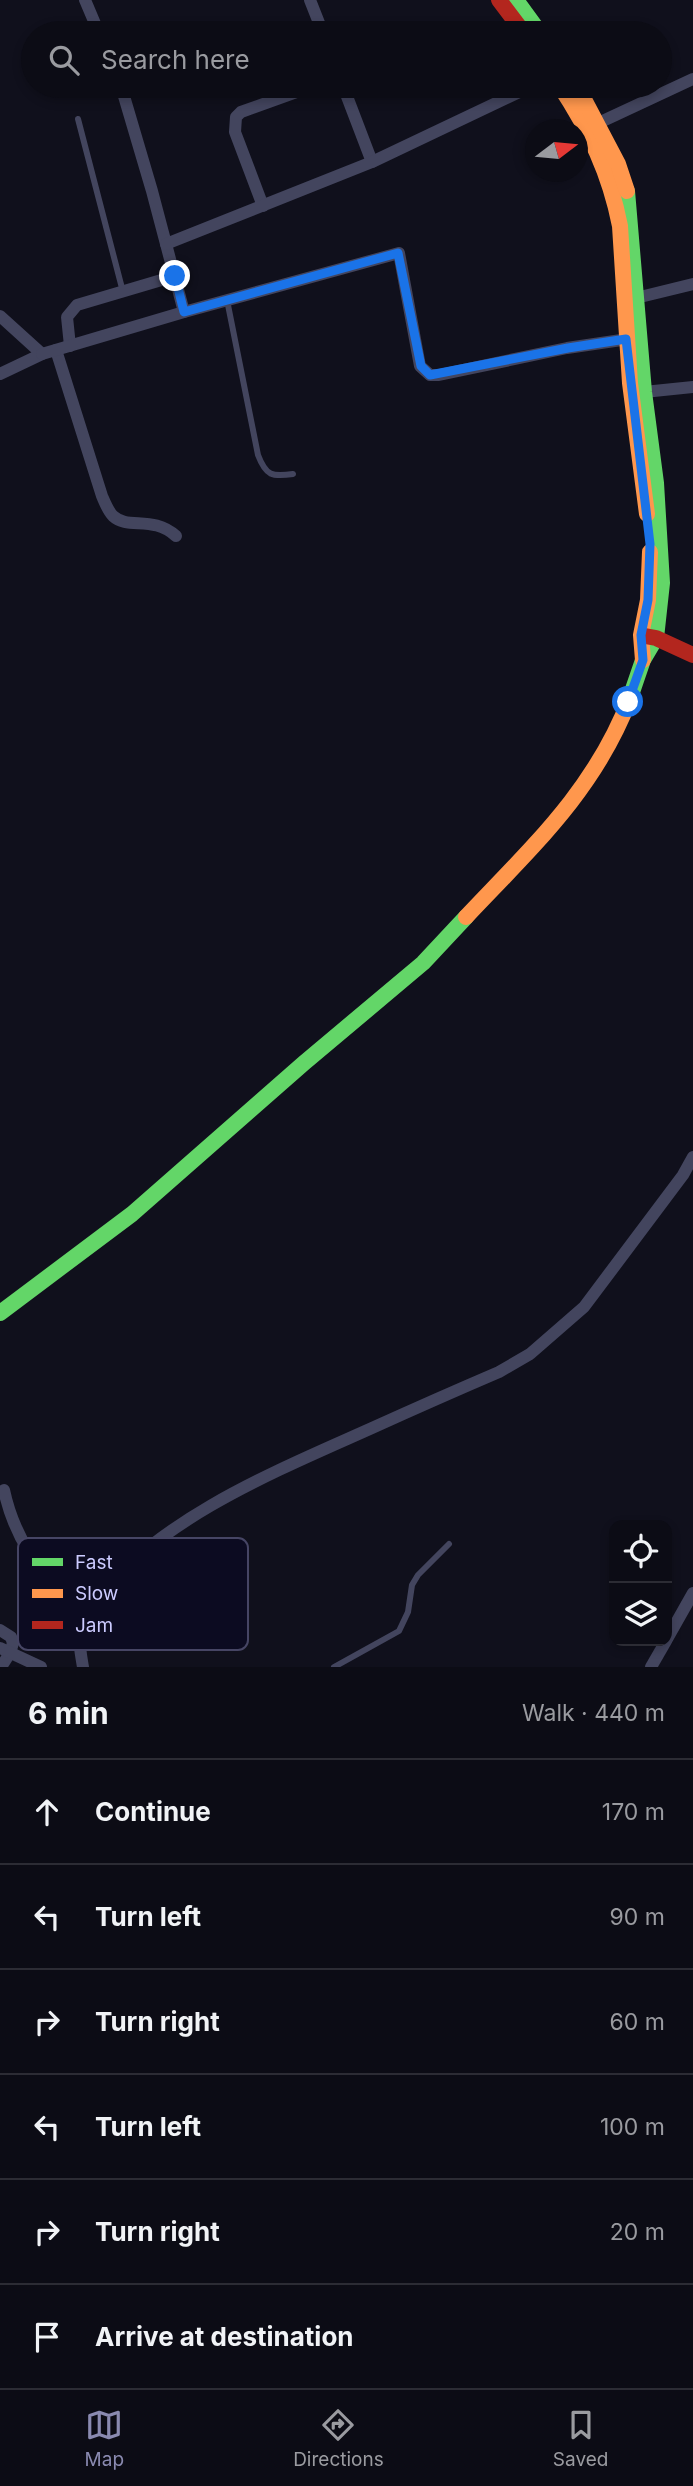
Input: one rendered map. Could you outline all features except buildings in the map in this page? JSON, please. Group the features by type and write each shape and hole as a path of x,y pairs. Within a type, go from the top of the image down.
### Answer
{"street":[{"path":"85,0 95,21"},
{"path":"310,0 318,21"},
{"path":"499,0 515,21"},
{"path":"516,0 531,21"},
{"path":"672,89 693,79"},
{"path":"124,98 184,312"},
{"path":"262,206 235,132 236,117 241,112 280,98"},
{"path":"348,98 372,162"},
{"path":"166,244 372,162 507,98"},
{"path":"0,1313 132,1214 304,1063 423,964 452,936 584,788 605,754 643,660 662,572 656,483 644,392 632,338 636,298 628,194 618,164 570,98"},
{"path":"582,98 617,206 620,226 650,544 649,636"},
{"path":"592,126 652,98"},
{"path":"0,374 42,354 398,253 421,366 430,375 632,338"},
{"path":"70,346 67,317 78,305 175,276"},
{"path":"636,298 693,285"},
{"path":"0,316 42,354"},
{"path":"56,350 108,509 114,517 123,521 166,527 176,537"},
{"path":"644,392 693,387"},
{"path":"649,636 693,655"},
{"path":"160,1538 199,1512 297,1461 499,1372 530,1354 584,1307 683,1175 693,1157"},
{"path":"4,1490 9,1514 21,1538"},
{"path":"672,1630 693,1593"},
{"path":"0,1630 12,1640 13,1645 5,1651 1,1667"},
{"path":"651,1667 663,1646"},
{"path":"5,1651 41,1667"}],"lane":[{"path":"78,119 124,292"},
{"path":"226,300 258,455 264,470 272,474 293,474"},
{"path":"334,1667 399,1630 408,1612 412,1585 418,1575 449,1544"}],"traffic: fast":[{"path":"516,0 531,21"},
{"path":"627,191 644,392 656,483 662,583 656,638 643,660 630,698"},
{"path":"0,1313 132,1214 423,963 466,917"}],"traffic: slow":[{"path":"567,98 597,153 620,226 630,383 647,514"},
{"path":"583,98 618,164 627,191"},
{"path":"643,660 641,635 648,600 650,552"},
{"path":"466,917 560,816 599,761 630,698"}],"traffic: jam":[{"path":"499,0 515,21"},
{"path":"645,636 656,638 693,655"}],"route":[{"path":"175,276 184,312 398,253 421,366 425,373 430,375 626,339 629,383 650,544 648,600 641,635 643,660 628,702"}]}
